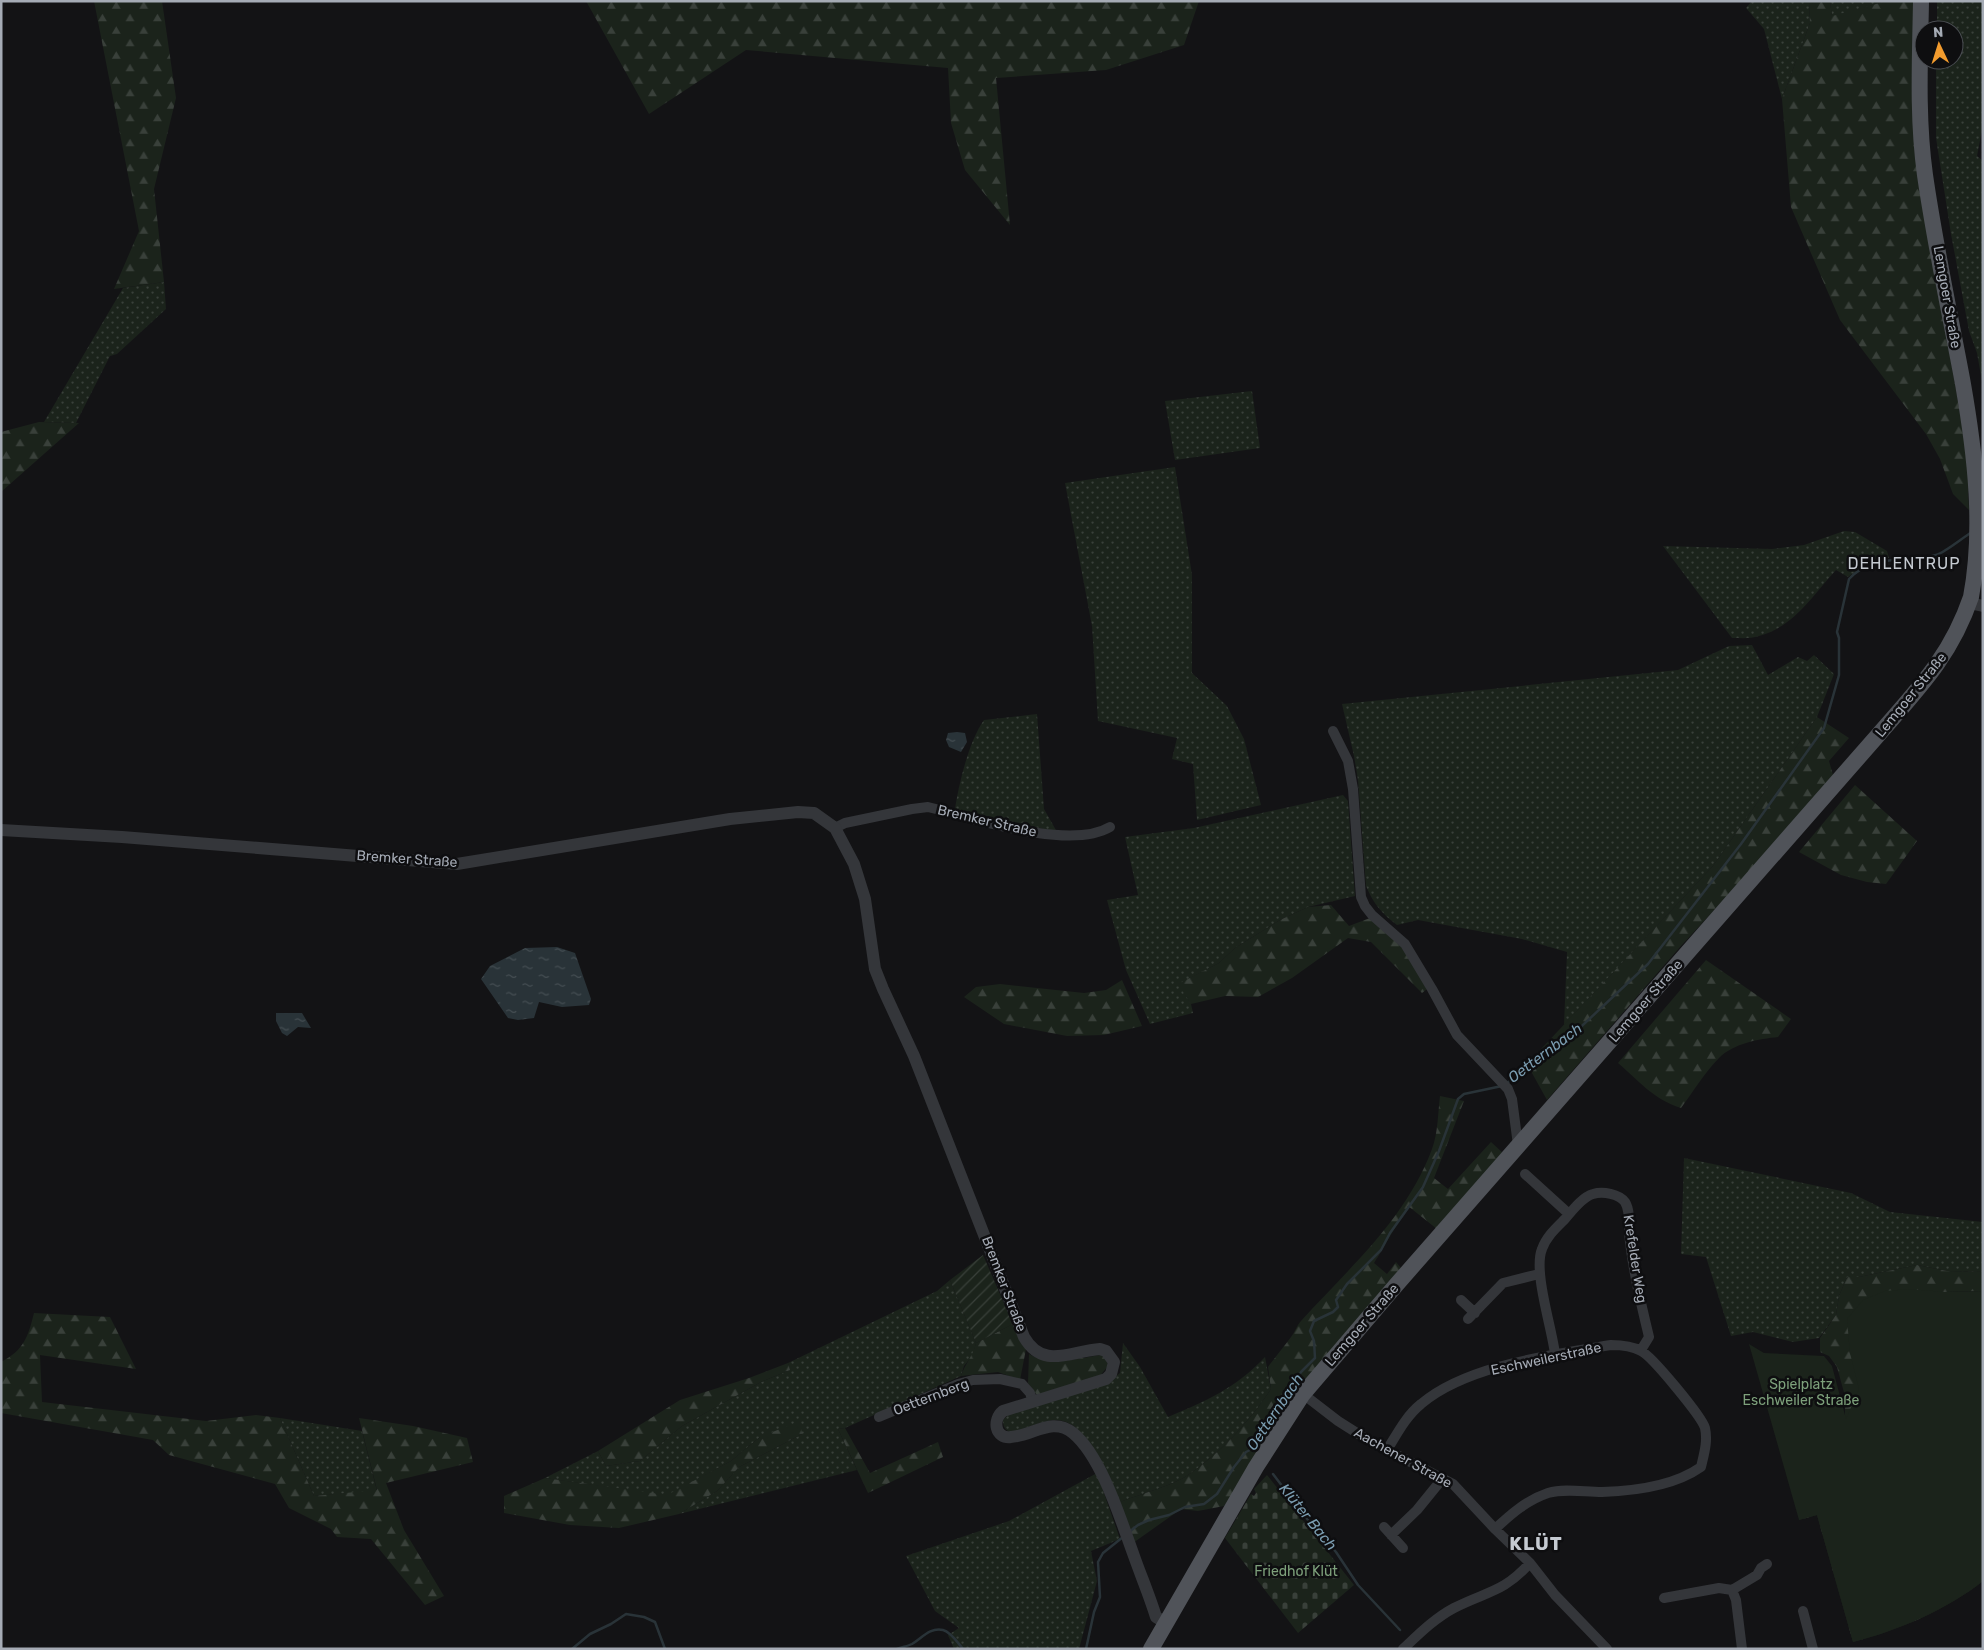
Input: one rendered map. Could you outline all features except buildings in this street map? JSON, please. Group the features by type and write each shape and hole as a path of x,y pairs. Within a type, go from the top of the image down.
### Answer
{"main road":[{"name":"Lemgoer Straße","path":"1155,1647 1166,1623 1256,1467 1303,1394 1518,1145 1921,686 1939,664 1976,605 1983,523 1973,444 1925,175 1921,122 1920,1"}],"street":[{"path":"1333,732 1348,761 1353,789 1361,897 1372,915 1405,944 1457,1034 1508,1089 1512,1099 1518,1145"},
{"name":"Bremker Straße","path":"835,828 845,823 912,808 928,807 1030,832 1059,836 1090,834 1110,827"},
{"name":"Bremker Straße","path":"1,830 122,837 457,864 721,820 798,812 814,813 835,828 854,864 862,890 875,969 914,1056 1024,1337 1029,1346 1044,1356 1053,1357 1100,1349 1106,1351 1114,1362 1111,1374 1106,1379 1000,1413 996,1421 998,1431 1003,1436 1010,1438 1056,1426 1073,1433 1084,1444 1125,1531 1156,1617 1166,1623"},
{"path":"1525,1174 1569,1214"},
{"name":"Krefelder Weg","path":"1555,1354 1539,1274 1542,1249 1550,1234 1588,1196 1593,1194 1610,1194 1619,1197 1628,1208 1636,1277 1649,1337 1641,1350"},
{"path":"1461,1300 1471,1316 1503,1284 1522,1277 1539,1274"},
{"name":"Eschweilerstraße","path":"1387,1450 1410,1415 1433,1395 1468,1378 1516,1363 1555,1354 1610,1345 1621,1345 1641,1350"},
{"path":"1495,1529 1532,1499 1550,1493 1561,1490 1602,1492 1628,1490 1678,1479 1701,1467 1704,1451 1704,1426 1697,1414 1659,1368 1641,1350"},
{"name":"Oetternberg","path":"880,1417 958,1384 973,1380 1000,1380 1022,1384 1030,1393 1033,1402"},
{"name":"Aachener Straße","path":"1303,1394 1352,1430 1453,1484 1530,1563 1556,1595 1608,1649"},
{"path":"1403,1548 1387,1531 1417,1510 1443,1478"},
{"path":"1403,1649 1437,1618 1508,1584 1530,1563"},
{"path":"1664,1598 1719,1588 1732,1590 1757,1575 1761,1568 1767,1564"},
{"path":"1732,1590 1736,1600 1742,1649"},
{"path":"1803,1612 1812,1649"}],"green space":[{"path":"94,1 162,1 176,98 154,189 164,282 114,289 139,231"},
{"path":"586,1 1199,1 1184,45 1106,70 996,78 1010,225 965,170 951,123 948,68 746,50 649,114"},
{"path":"1752,1 1809,1 1810,23 1782,99 1764,29 1746,8"},
{"path":"1809,1 1830,1 1832,16 1887,1 1913,1 1916,163 1972,481 1968,494 1969,510 1953,494 1940,459 1926,434 1840,320 1791,207 1782,99 1810,23"},
{"path":"1830,1 1887,1 1832,17"},
{"path":"1937,1 1983,1 1983,125 1977,156 1983,161 1983,387 1977,353 1969,331 1936,138 1936,70 1964,70 1964,20 1937,20"},
{"path":"164,282 166,309 117,354 110,356 76,423 44,422 123,288"},
{"path":"1252,391 1260,448 1175,460 1165,401"},
{"path":"39,422 79,423 1,492 1,432"},
{"path":"1175,467 1192,575 1192,673 1227,706 1244,739 1261,805 1197,820 1193,764 1172,759 1177,738 1098,721 1092,626 1065,483"},
{"path":"1844,531 1855,532 1887,551 1889,558 1872,560 1848,577 1836,570 1793,618 1772,631 1749,638 1732,638 1663,546 1772,549 1804,545"},
{"path":"1752,645 1768,675 1798,657 1807,661 1814,655 1834,674 1817,717 1713,866 1564,1025 1567,952 1522,939 1418,920 1397,925 1375,903 1366,886 1358,780 1342,704 1678,670 1729,646"},
{"path":"1037,714 1044,809 1057,832 955,809 969,751 984,720"},
{"path":"1817,717 1849,738 1829,761 1833,775 1776,843 1680,947 1547,1100 1527,1064 1713,866"},
{"path":"1855,785 1917,841 1886,884 1867,882 1841,875 1799,852"},
{"path":"1343,795 1348,801 1355,896 1308,907 1280,920 1235,948 1219,963 1179,984 1191,1004 1193,1013 1150,1024 1126,970 1107,900 1138,895 1125,837 1194,828"},
{"path":"1331,905 1349,926 1370,918 1400,940 1427,989 1422,993 1371,942 1348,938 1292,978 1258,997 1225,996 1191,1004 1178,984 1219,963 1235,948 1280,920 1308,907"},
{"path":"1706,960 1791,1019 1778,1037 1739,1045 1725,1053 1709,1069 1681,1108 1654,1095 1618,1063"},
{"path":"1122,980 1142,1026 1104,1035 1067,1036 1004,1024 964,997 976,987 1000,984 1084,993 1106,990"},
{"path":"1440,1096 1464,1101 1434,1178 1448,1189 1491,1142 1504,1154 1437,1229 1408,1206 1374,1263 1387,1274 1396,1262 1401,1268 1224,1506 1198,1511 1181,1509 1133,1543 1120,1502 1185,1477 1210,1459 1253,1414 1271,1389 1268,1367 1300,1323 1375,1241 1407,1198 1421,1174 1434,1143"},
{"path":"1684,1158 1851,1193 1890,1212 1983,1222 1983,1272 1947,1271 1917,1265 1859,1277 1847,1277 1839,1296 1836,1315 1819,1338 1793,1342 1753,1332 1731,1336 1706,1257 1681,1254"},
{"path":"983,1255 1013,1324 976,1343 950,1280"},
{"path":"1917,1265 1947,1271 1983,1272 1983,1291 1944,1292 1983,1581 1954,1601 1921,1618 1887,1632 1853,1642 1817,1515 1799,1520 1845,1420 1845,1396 1837,1367 1829,1356 1820,1352 1820,1338 1836,1315 1839,1296 1847,1277 1859,1277"},
{"path":"950,1280 976,1343 973,1355 964,1366 961,1376 845,1428 838,1429 857,1470 679,1514 717,1491 739,1467 802,1434 760,1437 731,1461 667,1496 545,1478 598,1451 606,1466 640,1461 682,1426 761,1382 790,1370 788,1363 937,1291"},
{"name":"Spielplatz Eschweiler Straße","path":"1910,1289 1944,1292 1983,1291 1983,1581 1954,1601 1921,1618 1887,1632 1853,1642 1817,1515 1799,1520 1749,1344 1764,1353 1824,1356 1832,1366 1846,1419 1859,1389 1850,1353 1847,1319 1863,1300 1885,1291"},
{"path":"34,1313 110,1317 136,1369 40,1355 42,1402 206,1421 256,1415 280,1418 314,1496 377,1490 359,1418 413,1426 467,1438 473,1462 386,1483 404,1530 444,1596 425,1605 371,1539 337,1537 331,1529 289,1508 275,1484 169,1455 153,1440 1,1413 1,1362 20,1348 30,1329"},
{"path":"1013,1324 1026,1349 1020,1380 998,1372 961,1376 976,1343"},
{"path":"1123,1343 1140,1367 1168,1417 1220,1393 1243,1377 1265,1357 1271,1389 1233,1437 1198,1468 1171,1484 1120,1502 1096,1452 1078,1430 1067,1423 1051,1420 1012,1433 1005,1428 1003,1420 1009,1414 1104,1385 1120,1373"},
{"path":"1029,1354 1037,1358 1055,1361 1101,1355 1107,1360 1108,1366 1099,1377 1037,1395 1028,1383"},
{"path":"788,1363 790,1370 761,1382 682,1426 640,1461 606,1466 598,1451 680,1400 749,1378"},
{"path":"280,1418 362,1431 377,1491 314,1496"},
{"path":"800,1421 802,1434 739,1467 717,1491 679,1514 619,1528 570,1525 504,1513 504,1496 545,1478 667,1495 731,1461 760,1437"},
{"path":"845,1428 870,1473 938,1442 943,1457 868,1493 838,1429"},
{"path":"1097,1473 1120,1539 1091,1551 1097,1581 1079,1649 954,1649 948,1635 959,1628 935,1611 906,1556 1009,1521"},
{"name":"Friedhof Klüt","path":"1267,1475 1354,1585 1298,1633 1225,1538 1251,1494 1254,1496 1256,1493 1254,1489"}],"water":[{"path":"948,733 965,733 967,742 961,752 949,747 946,740"},
{"path":"557,947 575,953 591,999 589,1005 562,1007 539,1002 534,1018 518,1020 508,1018 481,979 490,966 525,948"},
{"path":"276,1013 302,1013 311,1028 298,1027 287,1036 282,1033 276,1021"}],"waterway":[{"name":"Oetternbach","path":"1507,1083 1569,1038 1648,964 1741,844 1824,728 1839,675 1839,638 1837,632 1849,579 1869,565 1879,562 1924,558 1936,555 1972,532"},
{"name":"Oetternbach","path":"1129,1532 1149,1520 1169,1515 1185,1507 1204,1504 1217,1494 1246,1452 1254,1448 1284,1393 1292,1388 1301,1372 1315,1358 1314,1341 1310,1331 1314,1321 1333,1312 1338,1307 1336,1300 1347,1284 1381,1250 1390,1233 1423,1187 1439,1151 1458,1099 1464,1094 1502,1086"},
{"name":"Klüter Bach","path":"1273,1474 1308,1520 1336,1552 1358,1585 1400,1630"},
{"name":"Oetternbach","path":"1086,1649 1094,1612 1100,1597 1098,1562 1103,1553 1123,1537"},
{"name":"Oetternbach","path":"572,1649 590,1634 626,1614 644,1617 655,1622 665,1649"},
{"name":"Oetternbach","path":"897,1649 912,1644 926,1634 938,1629 949,1633 963,1649"}],"district":[{"name":"DEHLENTRUP","path":"1904,563"},
{"name":"KLÜT","path":"1536,1543"}]}
